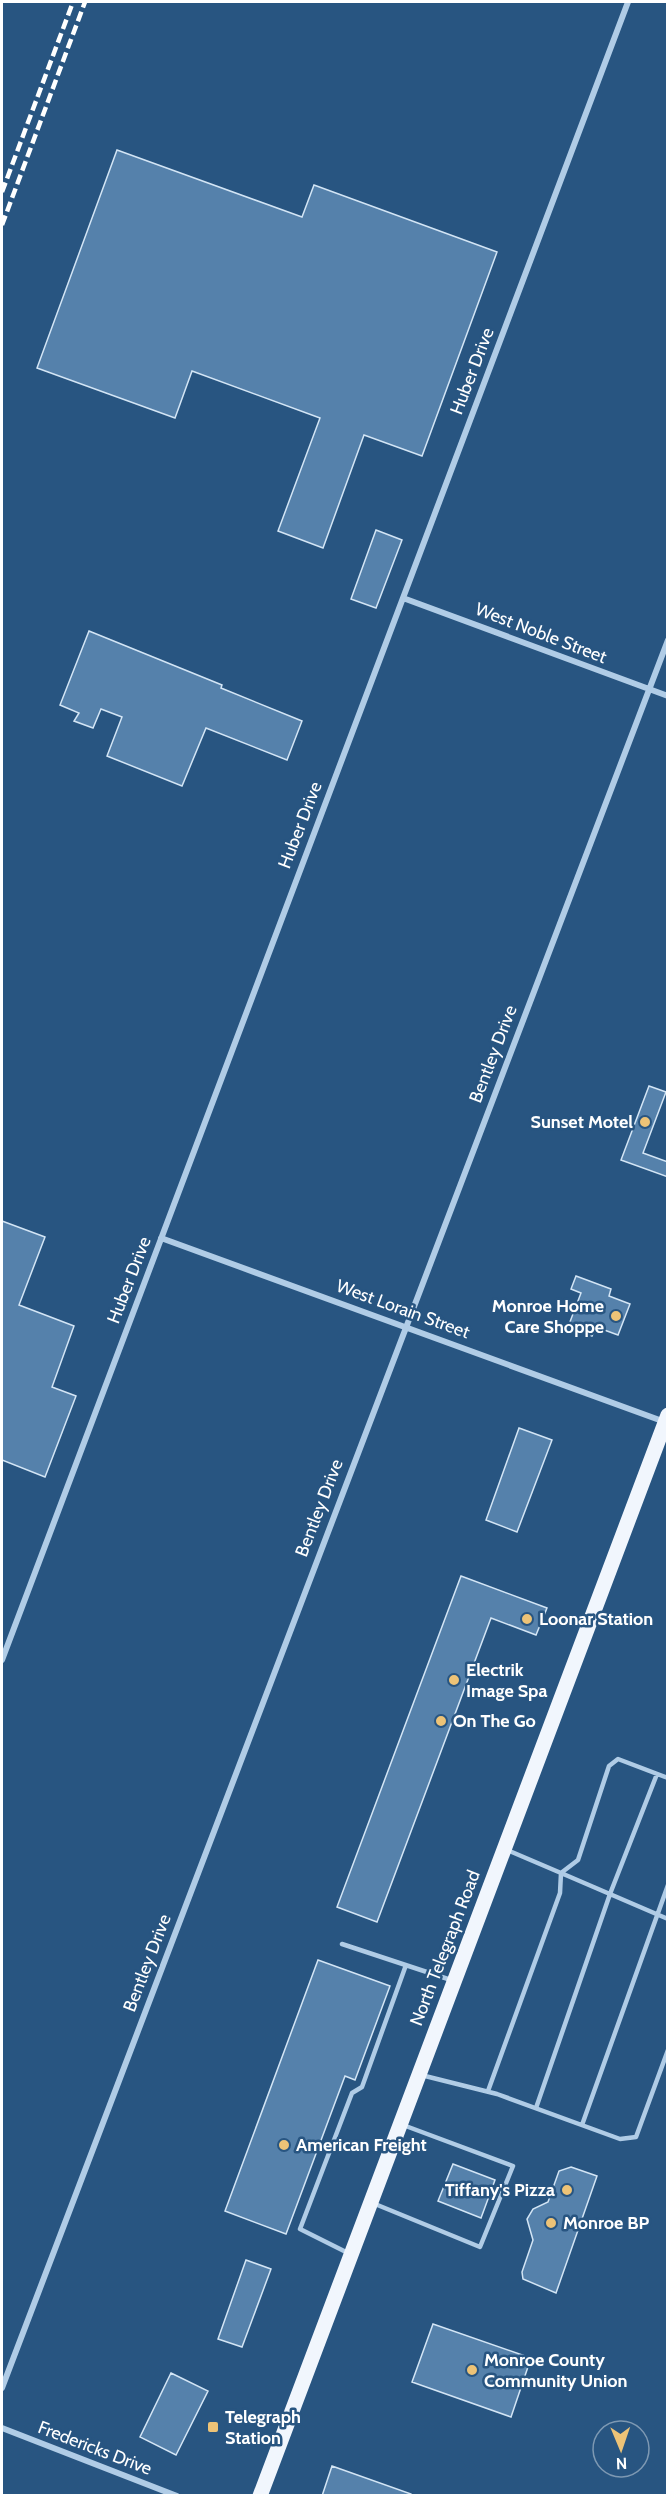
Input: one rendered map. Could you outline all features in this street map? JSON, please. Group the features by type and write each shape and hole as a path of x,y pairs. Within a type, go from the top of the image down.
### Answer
{"main road":[{"name":"North Telegraph Road","path":"260,2496 667,1420"}],"street":[{"name":"Huber Drive","path":"2,1660 628,2"},
{"name":"West Noble Street","path":"403,598 668,696"},
{"name":"Bentley Drive","path":"2,2388 404,1325 668,640"},
{"name":"West Lorain Street","path":"161,1238 667,1420"},
{"name":"Fredericks Drive","path":"2,2428 177,2496"}],"lane":[{"path":"488,2091 560,1893 561,1873 578,1860 609,1766 618,1759 668,1778"},
{"path":"536,2108 610,1894 657,1774"},
{"path":"504,1848 668,1918"},
{"path":"582,2125 668,1885"},
{"path":"342,1944 454,1980"},
{"path":"351,2254 300,2229 352,2093 362,2087 406,1965"},
{"path":"419,2074 488,2091 620,2139 636,2137 668,2050"},
{"path":"371,2202 480,2247 513,2166 400,2124"},
{"path":"153,2496 156,2487"}],"building":[{"path":"117,150 302,217 314,185 497,252 422,456 364,435 323,548 278,531 320,418 192,371 175,418 37,368"},
{"path":"376,530 402,540 376,608 351,599"},
{"path":"89,631 222,685 221,688 302,721 287,760 206,728 182,786 107,756 122,717 101,709 93,728 74,721 79,713 60,705"},
{"name":"Sunset Motel","path":"649,1086 666,1092 643,1153 668,1162 668,1177 621,1160"},
{"path":"2,1221 45,1237 19,1305 74,1326 52,1387 76,1396 45,1477 2,1460"},
{"path":"576,1276 611,1289 609,1296 630,1304 618,1335 596,1327 592,1336 568,1327 581,1293 571,1289"},
{"path":"519,1428 552,1440 517,1532 486,1520"},
{"path":"461,1576 547,1608 536,1635 491,1618 377,1922 337,1907"},
{"name":"American Freight","path":"318,1960 390,1986 355,2080 345,2076 286,2234 225,2211"},
{"path":"453,2164 495,2180 481,2218 438,2201"},
{"path":"571,2167 597,2176 556,2293 523,2279 522,2272 533,2240 527,2219 533,2209 548,2202 559,2171"},
{"path":"246,2260 271,2269 242,2347 218,2339"},
{"name":"Monroe County Community Union","path":"433,2324 531,2358 511,2417 412,2382"},
{"path":"171,2373 208,2391 176,2455 140,2437"},
{"path":"332,2466 411,2494 411,2496 322,2496"}],"railway":[{"path":"2,192 73,2"},
{"path":"2,225 85,2"}],"place":[{"name":"Sunset Motel","path":"645,1122"},
{"name":"Monroe Home Care Shoppe","path":"616,1316"},
{"name":"Loonar Station","path":"527,1619"},
{"name":"Electrik Image Spa","path":"454,1680"},
{"name":"On The Go","path":"441,1721"},
{"name":"American Freight","path":"284,2145"},
{"name":"Tiffany's Pizza","path":"567,2190"},
{"name":"Monroe BP","path":"551,2223"},
{"name":"Monroe County Community Union","path":"472,2370"},
{"name":"Telegraph Station","path":"213,2427"}]}
